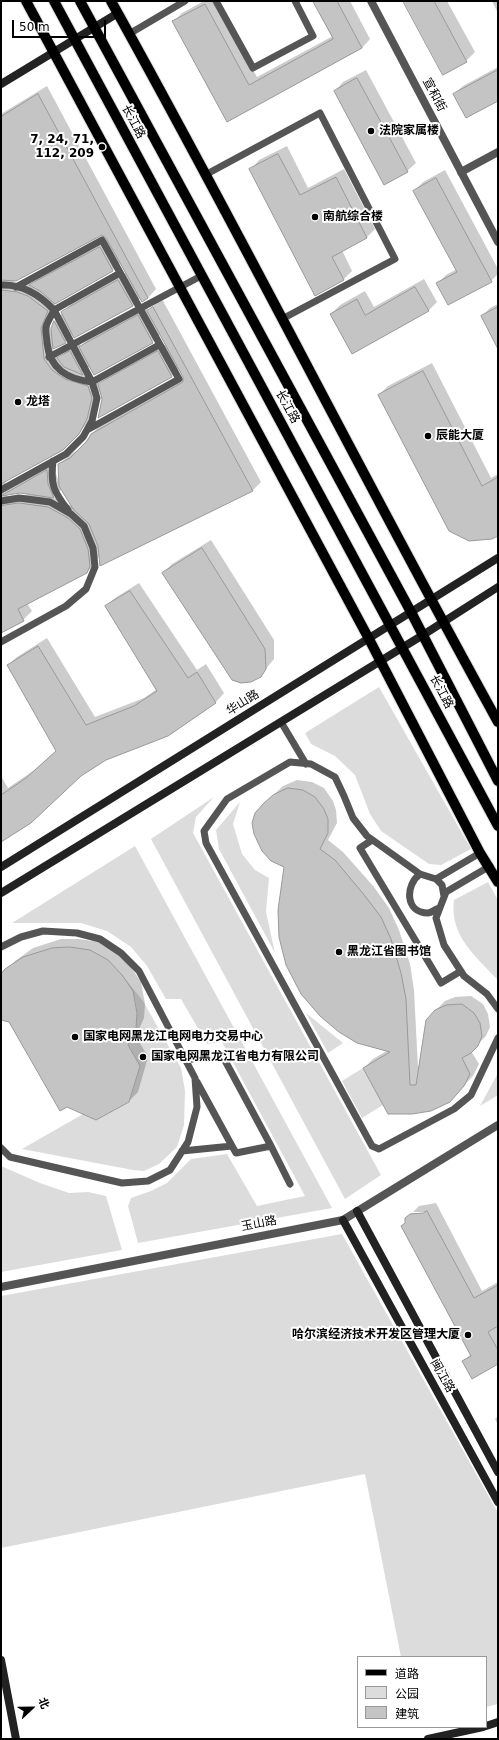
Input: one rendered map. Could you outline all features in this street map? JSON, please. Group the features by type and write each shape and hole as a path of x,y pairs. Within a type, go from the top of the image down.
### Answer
{"main road":[{"path":"26,1 369,639 480,853 490,866 498,882"},
{"name":"长江路","path":"54,1 498,826"},
{"name":"长江路","path":"80,1 411,612 498,781"},
{"path":"112,1 430,600 498,722"},
{"path":"1,84 118,13"},
{"name":"华山路","path":"1,867 498,558"},
{"path":"1,892 402,647 423,636 498,587"},
{"name":"闽江路","path":"357,1211 498,1472"},
{"name":"闽江路","path":"343,1220 498,1502"},
{"path":"1,1660 16,1739"},
{"path":"487,1726 498,1722"},
{"path":"428,1739 478,1728"}],"street":[{"name":"宣和街","path":"371,1 498,242"},
{"path":"461,172 498,152"},
{"name":"玉山路","path":"1,1287 343,1220 498,1124"}],"lane":[{"path":"129,34 185,1"},
{"path":"216,1 253,68 313,36 295,1"},
{"path":"205,175 320,113 395,259 282,319"},
{"path":"16,287 102,240 179,379 87,430"},
{"path":"120,273 54,310 46,326 49,357 69,377 80,381 92,382 159,344"},
{"path":"49,357 201,276"},
{"path":"1,285 29,290 44,299 54,310 92,382 97,398 92,421 83,437 66,454 1,490"},
{"path":"54,461 51,478 57,496 70,514"},
{"path":"1,501 19,498 50,502 70,514 84,526 93,548 95,567 86,589 66,606 1,642"},
{"path":"281,722 306,764"},
{"path":"444,896 442,885 436,879 420,874 372,840 353,818 334,777 311,764 290,762 227,799 204,831 206,843 372,1146 379,1149 460,1105 470,1095 498,1038"},
{"path":"372,840 360,848 441,983 460,971"},
{"path":"436,879 480,853"},
{"path":"490,866 446,892 436,918 444,945 460,971 464,976 487,994 498,1009"},
{"path":"420,874 413,879 409,890 411,903 418,910 428,913 440,908"},
{"path":"1,947 21,937 43,931 77,933 100,939 121,953 139,971 185,1060 236,1153 270,1146"},
{"path":"185,1060 222,1056 290,1184"},
{"path":"1,1148 10,1157 122,1184 148,1181 170,1170 188,1142 198,1107 195,1078"},
{"path":"182,1151 232,1146"}],"green space":[{"path":"379,687 471,849 441,865 429,864 381,831 370,814 355,775 335,756 311,744 305,733"},
{"path":"214,797 196,817 193,833 381,1175 345,1199 151,839"},
{"path":"240,802 233,824 242,854 255,870 269,878 266,912 275,953 219,849 216,830"},
{"path":"135,846 332,1208 138,1243 128,1206 131,1198 151,1191 167,1183 191,1159 227,1154 257,1206 305,1196 222,1042 207,1044 181,999 166,999 147,966 131,947 107,931 81,923 12,923"},
{"path":"488,882 498,900 498,980 473,954 460,935 454,913 454,900"},
{"path":"122,975 143,1001 181,1068 185,1091 184,1125 177,1147 159,1164 144,1171 22,1149 83,1114 96,1120 129,1102 140,1066 128,1045 137,1017 137,1009 132,993"},
{"path":"306,1013 343,1043 328,1053"},
{"path":"363,1068 383,1105 362,1118 342,1081"},
{"path":"498,1073 498,1095 480,1106"},
{"path":"1,1166 40,1183 69,1193 88,1192 106,1196 122,1250 1,1272"},
{"path":"342,1234 498,1513 498,1704 487,1707 487,1656 401,1656 365,1474 1,1548 1,1296"}],"building":[{"path":"313,1 337,1 362,48 227,122 172,21 205,4 249,85 333,39"},
{"path":"403,1 434,1 467,62 443,75"},
{"path":"498,70 498,101 466,118 453,94"},
{"name":"法院家属楼","path":"357,78 408,172 384,185 334,91"},
{"path":"38,94 148,298 142,302 106,238 102,235 16,281 1,280 1,117"},
{"name":"南航综合楼","path":"278,154 300,195 336,177 367,238 332,257 344,280 315,296 249,169"},
{"path":"436,178 492,282 448,305 436,283 457,272 413,191"},
{"path":"100,247 113,271 55,304 40,291 29,285"},
{"path":"118,280 133,306 74,338 61,312"},
{"path":"415,287 429,311 352,354 330,314 357,299 365,315"},
{"name":"龙塔","path":"1,290 17,292 28,296 48,311 41,328 44,359 52,370 65,379 88,386 92,398 87,419 79,434 63,450 1,484"},
{"path":"153,307 253,491 100,566 98,546 89,524 73,509 59,486 58,464 70,458 87,441 91,434 183,382 183,377 147,311"},
{"path":"498,307 498,349 481,316"},
{"path":"138,315 153,343 94,375 79,347"},
{"path":"54,321 66,343 53,349 51,329"},
{"path":"70,351 83,375 64,367 57,358"},
{"path":"158,351 172,377 98,418 102,399 98,384"},
{"name":"辰能大厦","path":"423,371 482,486 498,477 498,536 492,539 469,541 449,531 378,395"},
{"path":"47,470 48,484 54,498 20,493 1,496"},
{"path":"19,503 48,507 68,518 80,529 88,549 90,566 87,573 18,609 24,621 1,633 1,506"},
{"path":"202,548 265,649 266,669 261,677 251,682 241,683 232,680 162,573"},
{"path":"130,591 188,678 197,672 216,703 168,736 106,760 81,776 31,823 1,842 1,795 26,778 56,751 7,665 38,646 86,725 134,706 157,691 105,606"},
{"name":"黑龙江省图书馆","path":"288,788 303,790 315,797 324,809 328,819 328,833 320,849 335,860 365,896 381,917 391,939 401,973 406,999 410,1085 416,1085 426,1020 435,1010 446,1005 462,1004 474,1013 480,1023 482,1036 478,1046 471,1053 462,1058 470,1074 464,1086 450,1102 431,1111 412,1114 388,1114 363,1068 390,1052 357,1043 339,1032 320,1016 301,994 286,965 279,937 278,910 284,867 271,861 262,851 254,834 252,823 255,813 264,803 273,795"},
{"name":"国家电网黑龙江电网电力交易中心","path":"70,947 90,950 108,960 122,975 133,991 137,1013 136,1028 128,1045 140,1066 129,1102 96,1120 67,1107 60,1111 9,1022 1,1020 1,974 5,969 23,957 52,948"},
{"path":"427,1211 474,1298 498,1285 498,1326 488,1332 498,1350 498,1364 472,1379 462,1361 471,1356 401,1226 405,1223 405,1218 410,1214 423,1213"}],"place":[{"name":"法院家属楼","path":"371,131"},
{"name":"7, 24, 71, 112, 209","path":"102,147"},
{"name":"南航综合楼","path":"315,217"},
{"name":"龙塔","path":"18,402"},
{"name":"辰能大厦","path":"428,436"},
{"name":"黑龙江省图书馆","path":"339,952"},
{"name":"国家电网黑龙江电网电力交易中心","path":"75,1037"},
{"name":"国家电网黑龙江省电力有限公司","path":"143,1057"},
{"name":"哈尔滨经济技术开发区管理大厦","path":"468,1335"}]}
